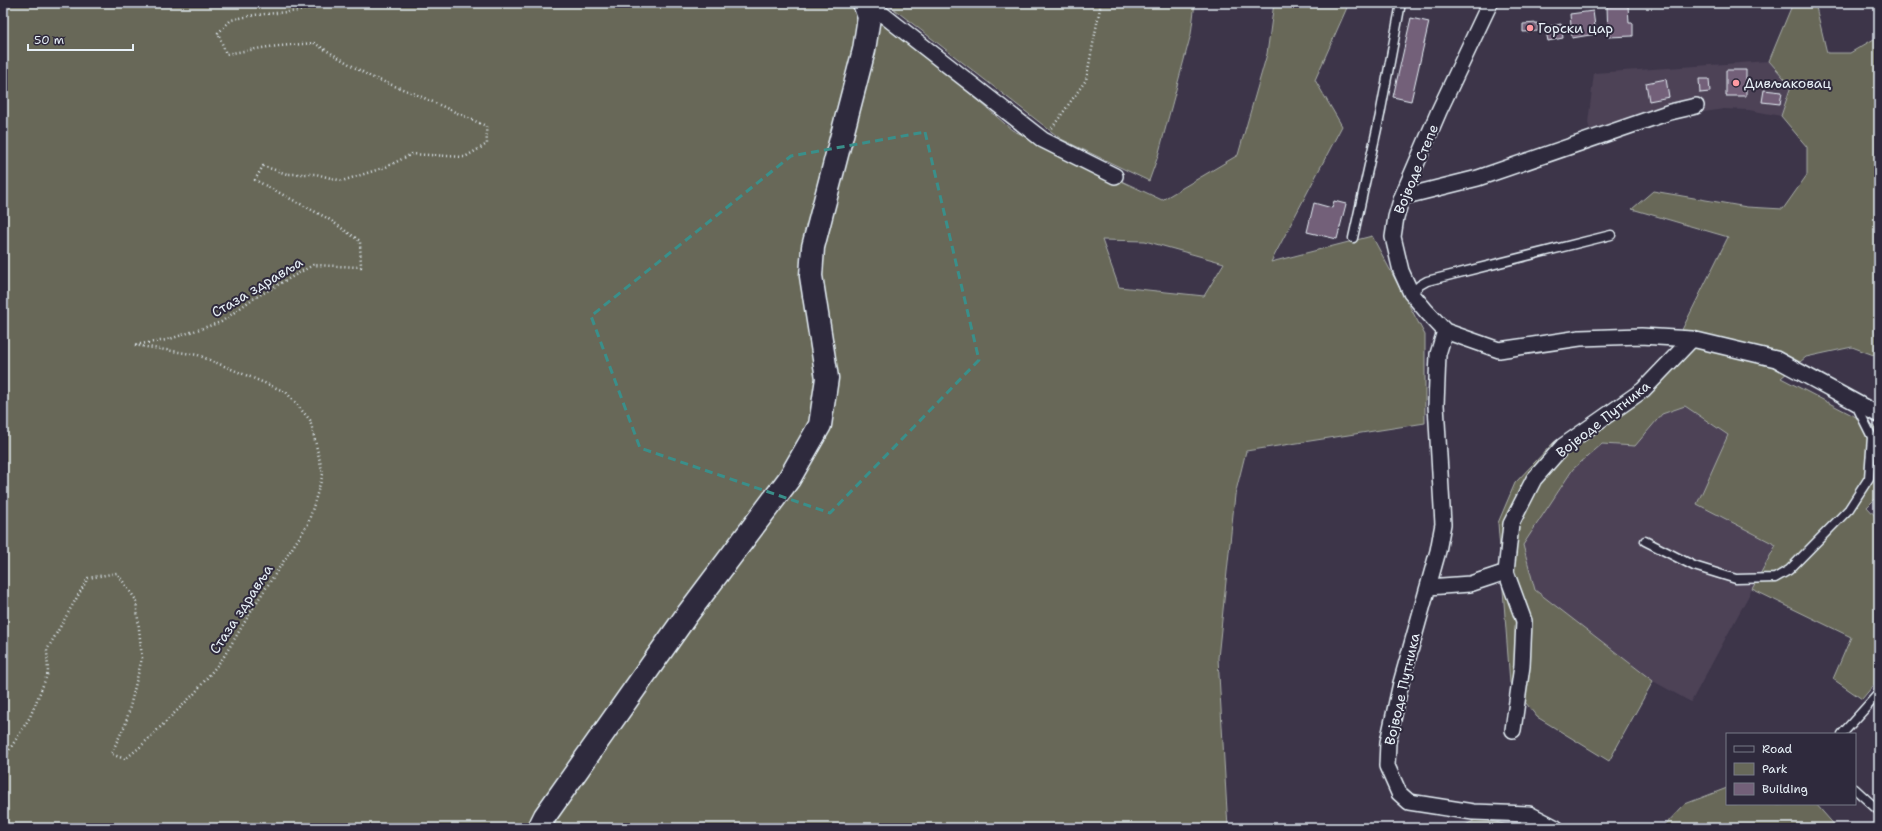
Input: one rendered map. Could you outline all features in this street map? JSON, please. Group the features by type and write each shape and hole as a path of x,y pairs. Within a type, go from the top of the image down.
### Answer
{"street":[{"path":"539,828 545,816 686,616 789,479 820,425 827,378 811,276 813,247 864,50 869,17 864,3"},
{"path":"868,3 1043,140 1115,176"},
{"name":"Војводе Степе","path":"1445,331 1412,293 1401,270 1393,237 1396,217 1402,196 1439,111 1490,3"},
{"path":"1402,196 1478,178 1670,112 1696,106"},
{"path":"1445,331 1499,350 1580,338 1641,336 1692,339 1776,359 1879,415"},
{"name":"Војводе Путника","path":"1445,331 1438,354 1436,405 1443,524 1438,551 1401,683 1388,742 1387,766 1399,793 1408,802 1474,812 1529,814 1556,828"},
{"name":"Војводе Путника","path":"1513,730 1522,666 1524,621 1506,572 1510,524 1534,479 1562,446 1643,390 1692,339"},
{"path":"1428,587 1470,584 1506,572"}],"lane":[{"path":"1352,238 1380,115 1400,3"},
{"path":"1412,293 1420,285 1427,281 1611,235"},
{"path":"1645,541 1694,566 1736,579 1775,578 1789,570 1849,509 1869,478 1872,438 1854,401"},
{"path":"1843,733 1879,693"},
{"path":"1856,790 1879,811"}],"path":[{"name":"Стаза здравља","path":"3,760 30,717 48,673 47,650 88,578 117,573 136,600 142,658 126,723 111,754 125,759 139,748 194,694 223,658 258,600 308,524 323,474 310,420 286,392 198,355 134,345 167,340 221,322 251,300 313,265 361,267 360,241 327,218 255,180 263,166 287,174 316,174 342,181 386,167 412,154 465,157 488,144 486,126 413,93 372,77 314,43 268,47 226,54 218,33 231,20 254,15 299,11 328,3"},
{"path":"1043,140 1086,80 1101,3"}],"highlighted area":[{"path":"925,132 979,360 830,513 640,448 591,316 791,156"}],"shaded area":[{"path":"1769,61 1791,86 1781,116 1749,110 1724,109 1665,118 1594,142 1588,123 1594,73"},
{"path":"1685,406 1728,435 1697,504 1776,545 1691,702 1653,681 1535,590 1523,545 1573,469 1602,444 1635,446 1662,414"}],"green space":[{"path":"3,3 867,3 1012,130 1162,200 1238,155 1267,54 1274,3 1349,3 1315,80 1342,126 1271,262 1372,236 1425,335 1425,423 1246,451 1235,495 1218,658 1228,828 3,828","holes":["1102,240 1145,241 1224,263 1204,296 1119,287"]},
{"path":"886,3 1195,3 1191,34 1158,156 1149,181 1061,139"},
{"path":"1793,3 1815,3 1827,53 1850,53 1874,39 1879,41 1879,357 1852,347 1806,357 1781,378 1879,429 1879,495 1867,507 1879,520 1879,679 1862,699 1833,679 1851,637 1752,589 1776,545 1697,504 1728,435 1685,406 1662,414 1635,446 1602,444 1573,469 1523,545 1535,590 1653,681 1609,761 1537,717 1510,683 1498,523 1515,483 1554,442 1620,402 1670,354 1728,237 1632,209 1653,191 1747,207 1783,209 1807,175 1807,147 1781,116 1791,86 1769,61"},
{"path":"1726,788 1726,805 1817,805 1837,828 1662,828 1685,804"},
{"path":"1480,818 1519,828 1459,828"}],"building":[{"path":"1628,5 1629,23 1633,23 1633,36 1608,37 1607,6"},
{"path":"1593,11 1596,34 1572,38 1570,14"},
{"path":"1411,18 1429,22 1411,101 1393,97"},
{"name":"Горски цар","path":"1537,23 1538,31 1523,32 1523,24"},
{"path":"1561,24 1563,38 1548,41 1545,27"},
{"name":"Дивљаковац","path":"1726,70 1746,70 1746,96 1726,96"},
{"path":"1666,79 1669,97 1649,101 1646,83"},
{"path":"1699,79 1709,79 1710,92 1700,93"},
{"path":"1764,90 1782,92 1780,104 1762,102"},
{"path":"1334,201 1346,204 1337,239 1307,232 1314,203 1332,208"}],"place":[{"name":"Горски цар","path":"1530,28"},
{"name":"Дивљаковац","path":"1736,83"}]}
